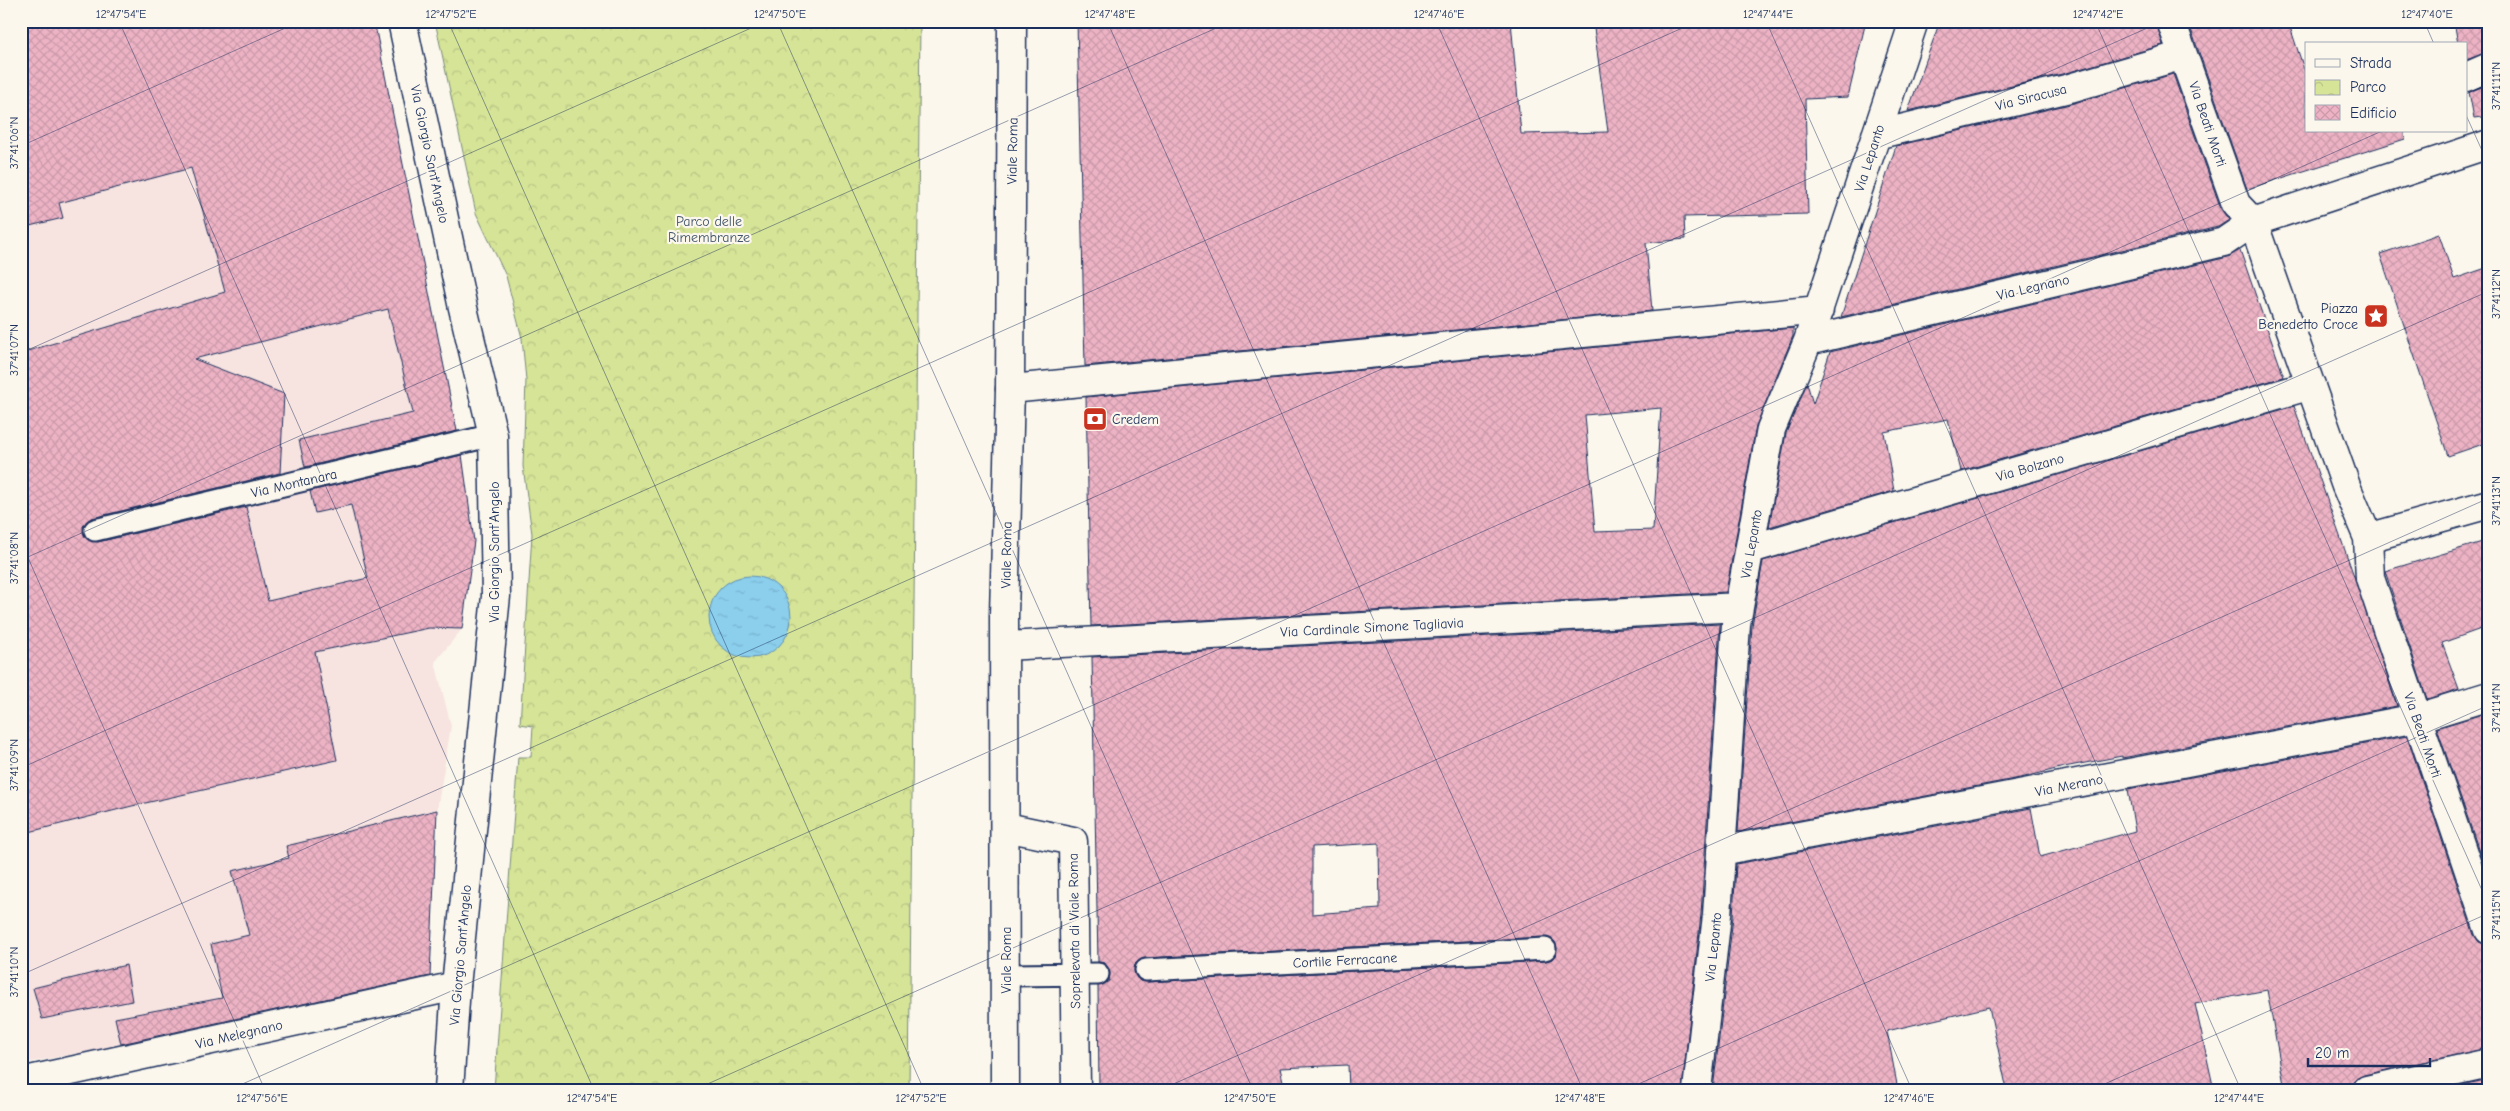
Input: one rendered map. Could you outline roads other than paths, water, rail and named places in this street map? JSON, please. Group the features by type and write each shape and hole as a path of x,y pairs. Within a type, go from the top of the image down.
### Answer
{"street":[{"name":"Via Giorgio Sant'Angelo","path":"402,21 462,308 493,435 496,596 456,986 449,1090"},
{"name":"Viale Roma","path":"1005,1090 1006,646 1010,389 1012,21"},
{"name":"Via Lepanto","path":"1697,1090 1717,915 1736,624 1771,428 1808,340 1914,21"},
{"name":"Via Beati Morti","path":"2172,21 2236,204 2253,222"},
{"name":"Via Siracusa","path":"1876,135 2070,88 2184,55"},
{"path":"2468,76 2489,67"},
{"path":"2489,144 2457,142 2253,222 2346,486 2368,538 2489,504"},
{"name":"Via Legnano","path":"1808,340 2224,242 2253,222"},
{"path":"1010,389 1818,310"},
{"name":"Via Bolzano","path":"1750,549 2311,385"},
{"name":"Via Beati Morti","path":"2368,538 2370,578 2489,930"},
{"name":"Via Cardinale Simone Tagliavia","path":"1006,646 1739,607"},
{"name":"Via Merano","path":"1721,852 2417,718 2489,696"},
{"name":"Soprelevata di Viale Roma","path":"1006,826 1073,841 1087,973 1076,1090"},
{"name":"Via Melegnano","path":"21,1082 456,986"},
{"path":"2366,1090 2489,1063"}],"lane":[{"name":"Via Montanara","path":"95,530 493,435"},
{"name":"Cortile Ferracane","path":"1146,970 1545,949"},
{"path":"1006,975 1087,973"}],"water":[{"path":"750,576 766,579 779,588 788,601 791,617 788,633 779,646 766,655 750,658 734,655 721,646 712,633 709,617 712,601 721,588 734,579"}],"place":[{"name":"Piazza Benedetto Croce","path":"2376,316"},
{"name":"Credem","path":"1095,419"}],"park label":[{"name":"Parco delle Rimembranze","path":"709,230"}]}
